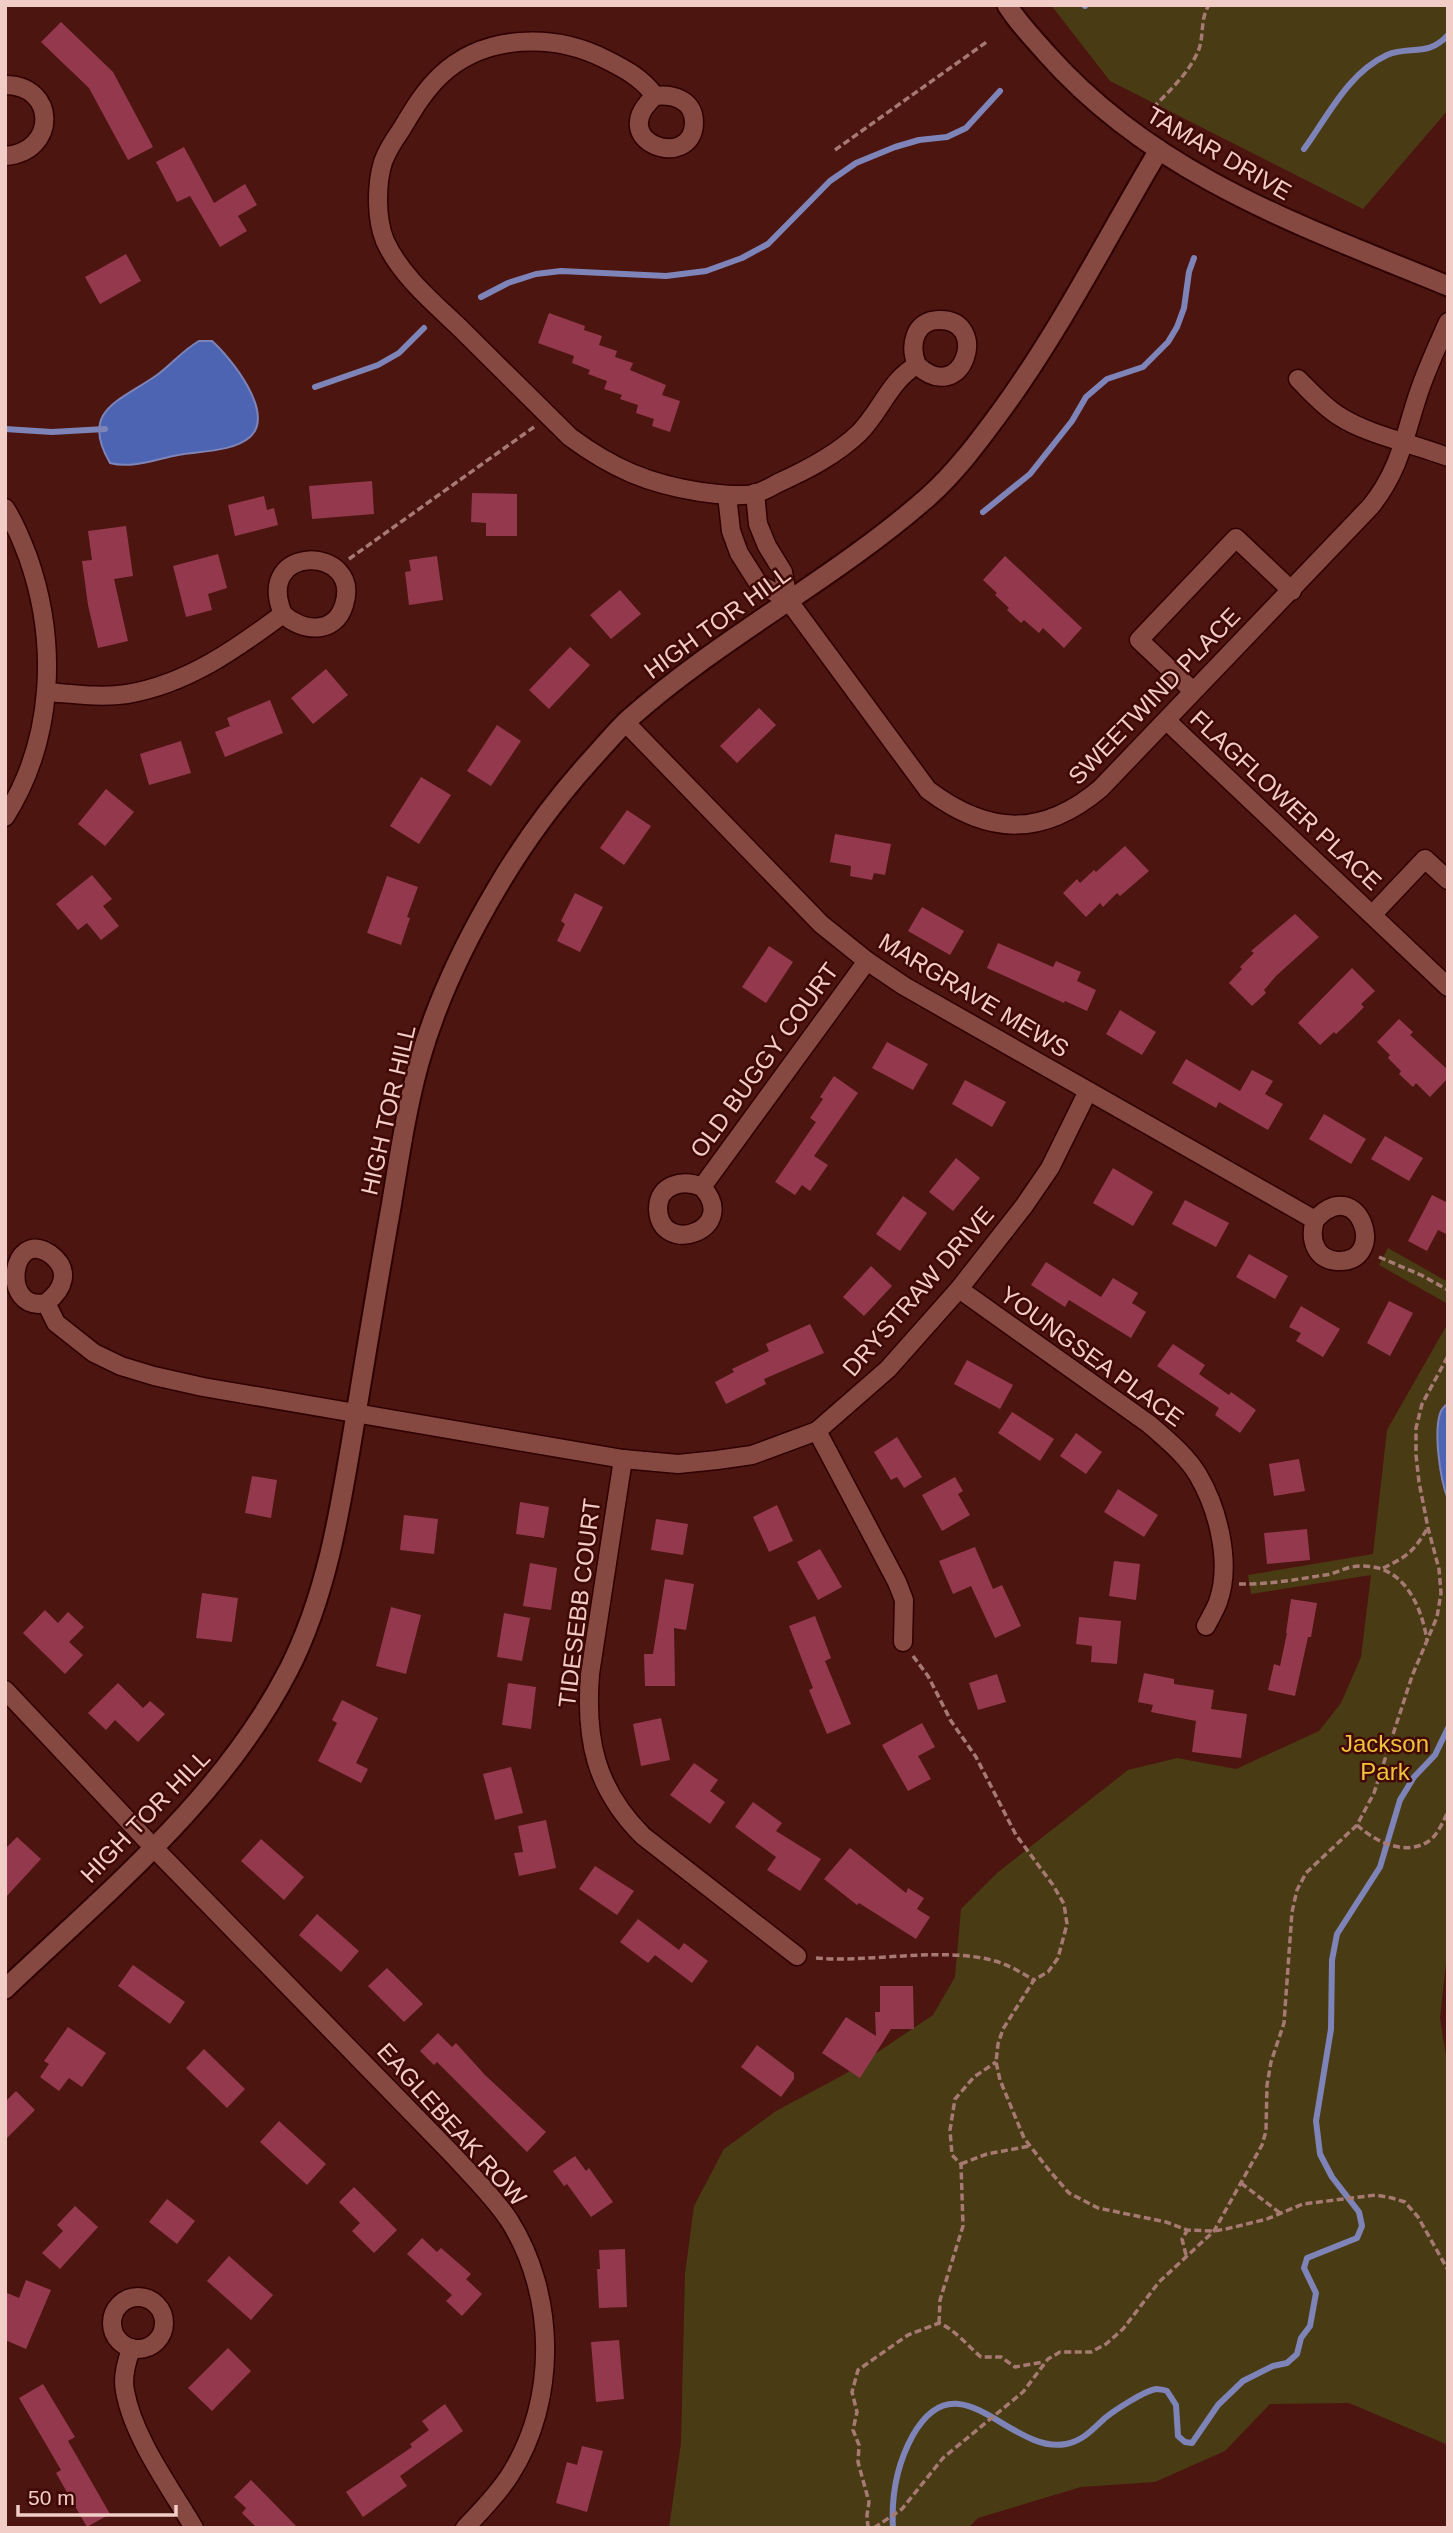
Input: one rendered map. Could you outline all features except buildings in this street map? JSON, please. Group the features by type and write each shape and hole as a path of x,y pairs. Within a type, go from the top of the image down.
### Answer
{"street":[{"name":"TAMAR DRIVE","path":"1007,5 1057,65 1092,100 1129,131 1158,150 1217,186 1262,209 1448,286"},
{"path":"655,96 646,84 630,71 594,53 541,41 493,46 443,73 422,95 383,162 378,189 380,215 384,238 396,260 419,288 570,437 620,470 674,488 727,495 755,494 813,467 860,432 905,372 917,365"},
{"path":"5,85 16,85 37,97 44,109 45,123 35,145 19,155 5,156"},
{"name":"HIGH TOR HILL","path":"5,1989 153,1847 201,1797 233,1758 290,1668 309,1622 327,1565 341,1506 408,1113 420,1061 439,1006 466,944 496,889 533,830 571,782 625,722 688,671 877,539 932,493 978,442 1016,390 1053,332 1158,150"},
{"name":"SWEETWIND PLACE","path":"788,600 928,790 946,804 988,821 1013,825 1035,824 1060,816 1079,807 1101,788 1292,591 1385,488 1395,470 1419,392 1448,322"},
{"path":"1298,379 1342,418 1448,457"},
{"path":"755,494 758,524 766,546 783,572 788,600"},
{"path":"727,495 731,531 739,553 758,583 788,600"},
{"path":"5,508 36,581 48,654 47,692 39,732 28,771 5,817"},
{"path":"1193,691 1139,640 1236,538 1292,591"},
{"path":"313,559 326,562 338,570 347,594 344,607 328,624 305,628 293,623 283,614 277,600 277,588 282,575 290,566 313,559"},
{"path":"47,692 97,696 156,688 195,672 242,644 283,614"},
{"name":"FLAGFLOWER PLACE","path":"1167,721 1448,987"},
{"name":"MARGRAVE MEWS","path":"625,722 821,924 867,961 904,986 1315,1220"},
{"name":"FLAGFLOWER PLACE","path":"1372,915 1425,859 1448,880"},
{"name":"OLD BUGGY COURT","path":"702,1187 867,961"},
{"name":"DRYSTRAW DRIVE","path":"46,1303 56,1323 94,1353 121,1366 203,1387 623,1459 678,1464 752,1455 817,1432 888,1369 959,1289 1024,1206 1050,1168 1088,1091"},
{"path":"1341,1206 1353,1210 1363,1220 1366,1229 1366,1239 1361,1250 1344,1261 1333,1261 1322,1256 1313,1245 1311,1233 1315,1220 1331,1207 1341,1206"},
{"name":"YOUNGSEA PLACE","path":"959,1289 1149,1424 1177,1449 1198,1474 1217,1524 1223,1560 1223,1583 1218,1603 1206,1626"},
{"path":"817,1432 897,1582 904,1600 903,1642"},
{"name":"TIDESEBB COURT","path":"623,1459 587,1709 598,1771 625,1818 643,1836 797,1956"},
{"name":"EAGLEBEAK ROW","path":"5,1689 153,1847 453,2155 501,2209 522,2244 535,2274 546,2337 538,2404 527,2440 511,2474 465,2528"},
{"path":"131,2348 124,2370 124,2389 130,2410 140,2434 194,2528"}],"path":[{"path":"1153,108 1193,61 1200,46 1202,21 1209,5"},
{"path":"835,150 988,41"},
{"path":"338,570 355,554 549,416"},
{"path":"1361,1250 1421,1275 1448,1290"},
{"path":"868,2528 869,2502 858,2462 859,2445 853,2430 857,2412 852,2392 858,2370 864,2364 873,2362 908,2335 939,2323 948,2327 981,2357 1001,2357 1015,2367 1044,2362 1060,2352 1091,2352 1106,2344 1124,2329 1158,2282 1214,2231 1262,2145 1266,2131 1267,2085 1271,2062 1284,2022 1292,1912 1297,1890 1306,1873 1357,1825 1374,1793 1412,1675 1437,1617 1441,1593 1439,1569 1428,1528 1416,1455 1416,1429 1422,1404 1448,1356"},
{"path":"1442,1367 1448,1366"},
{"path":"1223,1583 1251,1584 1328,1575 1350,1568 1383,1568 1405,1558 1415,1549 1428,1528"},
{"path":"1383,1568 1414,1597 1423,1617 1427,1641"},
{"path":"903,1642 928,1676 951,1721 976,1757 1016,1835 1064,1904 1067,1924 1058,1958 1048,1972 1034,1980 1003,2028 996,2062 1000,2080 1024,2138 1069,2193 1098,2208 1166,2222 1187,2230 1214,2231 1267,2218 1303,2204 1376,2195 1405,2202 1418,2217 1448,2270"},
{"path":"1357,1825 1371,1838 1403,1848 1431,1840 1448,1812"},
{"path":"797,1956 840,1960 933,1955 972,1958 995,1961 1034,1980"},
{"path":"939,2323 940,2300 963,2226 961,2164 952,2155 950,2130 955,2099 974,2077 996,2062"},
{"path":"961,2164 987,2154 1030,2146"},
{"path":"1241,2183 1280,2213"},
{"path":"1186,2255 1182,2239 1187,2230"},
{"path":"874,2528 902,2510 943,2458 1023,2392 1044,2362"}],"green space":[{"path":"1051,5 1448,5 1448,110 1363,209 1110,81"},
{"path":"1388,1248 1448,1282 1448,1304 1379,1265"},
{"name":"Jackson Park","path":"1448,1323 1448,1945 1440,2018 1448,2068 1448,2445 1349,2403 1270,2404 1225,2451 1155,2482 1081,2487 978,2518 968,2528 669,2528 681,2443 685,2274 694,2206 724,2149 776,2111 845,2074 933,2015 955,1977 961,1909 997,1873 1128,1770 1177,1758 1236,1769 1319,1731 1341,1703 1361,1657 1371,1575 1251,1594 1248,1575 1373,1554 1387,1430"}],"water":[{"path":"199,341 212,341 229,359 247,386 258,414 257,427 250,437 235,446 216,450 135,464 110,463 99,431 101,419 108,409"},
{"path":"1448,1403 1448,1499 1440,1468 1438,1430 1441,1410"}],"waterway":[{"path":"1304,149 1340,96 1373,63 1395,52 1426,49 1448,35"},
{"path":"481,297 508,283 536,274 561,271 666,276 706,271 742,258 768,244 830,181 856,163 895,147 919,140 947,137 966,128 1000,91"},
{"path":"983,512 1030,474 1072,421 1086,397 1107,379 1143,367 1168,342 1184,308 1189,272 1194,258"},
{"path":"315,387 378,365 399,353 424,328"},
{"path":"5,429 52,432 105,429"},
{"path":"893,2528 896,2480 907,2446 930,2413 948,2404 967,2406 1025,2436 1045,2443 1066,2444 1083,2437 1137,2397 1156,2389 1167,2391 1176,2405 1178,2436 1185,2442 1192,2443 1218,2405 1243,2381 1273,2366 1287,2363 1297,2354 1301,2338 1310,2326 1316,2293 1304,2268 1307,2258 1357,2238 1362,2226 1359,2212 1332,2177 1320,2154 1316,2121 1331,2029 1332,1960 1337,1934 1380,1867 1400,1800 1414,1777 1435,1755 1448,1728"}]}
